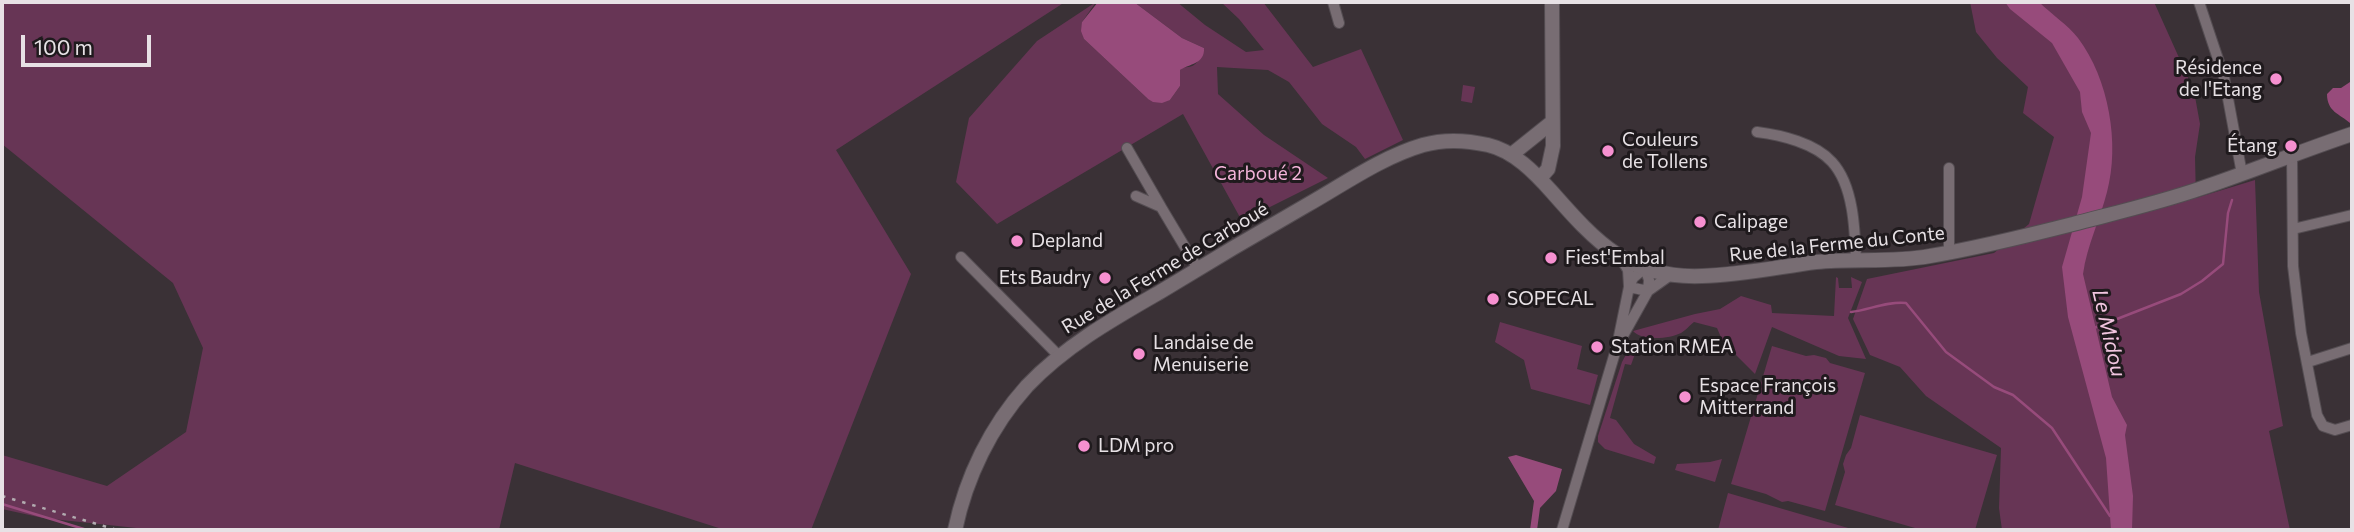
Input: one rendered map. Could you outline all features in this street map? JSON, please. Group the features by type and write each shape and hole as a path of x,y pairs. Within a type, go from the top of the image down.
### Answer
{"street":[{"path":"1333,2 1339,23"},
{"path":"1540,178 1548,169 1551,158 1552,2"},
{"path":"2199,2 2224,77 2242,174"},
{"path":"1511,155 1551,123"},
{"path":"1757,132 1783,136 1810,147 1832,162 1846,188 1854,222 1856,261"},
{"name":"Rue de la Ferme du Conte","path":"1645,268 1672,274 1707,276 1822,262 1906,260 1949,253 2113,214 2191,192 2352,134"},
{"name":"Rue de la Ferme de Carboué","path":"955,530 975,465 986,445 1012,405 1059,356 1104,324 1198,268 1410,149 1444,141 1464,141 1492,146 1511,155 1540,178 1590,234 1620,257 1645,268"},
{"path":"1127,148 1198,268"},
{"path":"2292,156 2293,266 2317,415 2323,426 2335,430 2352,425"},
{"path":"1949,168 1949,253"},
{"path":"1136,196 1161,207"},
{"path":"2293,229 2352,215"},
{"path":"961,257 1059,356"},
{"path":"1562,530 1617,346 1629,287 1628,270 1620,257"},
{"path":"1617,346 1647,291 1649,280 1645,268 1638,273 1629,287"},
{"path":"1629,287 1647,291 1672,274"},
{"path":"2308,362 2352,348"}],"green space":[{"path":"2,2 1065,2 836,150 911,274 811,530 725,530 515,463 499,530 155,530 43,518 2,509 2,455 107,486 186,432 203,348 173,283 2,144"},
{"name":"Carboué 2","path":"1096,2 1082,22 1084,39 1148,99 1170,100 1180,86 1180,70 1194,65 1204,48 1182,38 1134,2 1177,2 1205,25 1246,52 1264,50 1221,2 1263,2 1313,67 1361,49 1403,140 1365,159 1356,147 1322,124 1289,82 1268,70 1217,67 1218,94 1264,135 1328,178 1242,221 1183,114 997,224 956,182 969,118 1037,41"},
{"path":"1970,2 2154,2 2194,91 2200,124 2195,157 2196,198 2255,180 2259,292 2283,426 2269,431 2290,530 2002,530 1999,508 2001,448 1926,396 1900,367 1870,355 1853,319 1867,279 1994,253 2029,224 2054,137 2023,113 2028,87 1997,58 1976,32"},
{"path":"1463,85 1475,87 1472,103 1461,101"},
{"path":"1836,277 1839,288 1852,288 1851,277 1862,282 1848,318 1866,359 1839,356 1772,327 1755,374 1723,342 1717,328 1694,322 1681,333 1656,338 1633,331 1720,309 1741,296 1771,305 1772,313 1834,316"},
{"path":"1500,322 1582,346 1577,369 1598,375 1590,405 1531,389 1524,360 1495,342"},
{"path":"1772,346 1806,356 1826,358 1830,363 1865,373 1825,511 1788,501 1782,502 1766,494 1731,484"},
{"path":"1630,347 1635,354 1631,365 1625,364 1610,418 1616,420 1634,444 1656,457 1654,464 1605,449 1598,442 1622,362"},
{"path":"1860,415 1997,455 1975,530 1922,530 1835,505 1845,472 1843,464 1851,448"},
{"path":"1722,459 1715,482 1675,470 1677,464"},
{"path":"1728,493 1855,530 1718,530"}],"shaded area":[{"path":"1098,2 1134,2 1182,38 1204,48 1202,57 1196,63 1180,70 1180,86 1170,100 1162,103 1148,99 1084,39 1082,22"},
{"path":"2005,2 2039,2 2078,38 2097,73 2109,112 2112,133 2111,173 2083,274 2112,397 2127,425 2125,435 2133,496 2132,530 2111,530 2106,458 2068,317 2062,267 2082,197 2091,133 2082,112 2080,92 2052,43"},
{"path":"2350,82 2350,123 2332,109 2327,94 2333,88 2341,88"},
{"path":"1516,455 1562,469 1556,491 1540,508 1537,530 1530,530 1534,501 1508,457"}],"waterway":[{"name":"Le Midou","path":"2094,328 2181,294 2223,264 2228,213 2232,200"},
{"path":"1851,312 1892,303 1906,303 1946,352 1994,387 2013,395 2052,428 2110,516"},
{"path":"2,504 87,530"}],"railway":[{"path":"2,496 117,530"}],"place":[{"name":"Résidence de l'Etang","path":"2276,79"},
{"name":"Étang","path":"2291,146"},
{"name":"Couleurs de Tollens","path":"1608,151"},
{"name":"Calipage","path":"1700,222"},
{"name":"Depland","path":"1017,241"},
{"name":"Fiest'Embal","path":"1551,258"},
{"name":"Ets Baudry","path":"1105,278"},
{"name":"SOPECAL","path":"1493,299"},
{"name":"Station RMEA","path":"1597,347"},
{"name":"Landaise de Menuiserie","path":"1139,354"},
{"name":"Espace François Mitterrand","path":"1685,397"},
{"name":"LDM pro","path":"1084,446"}]}
